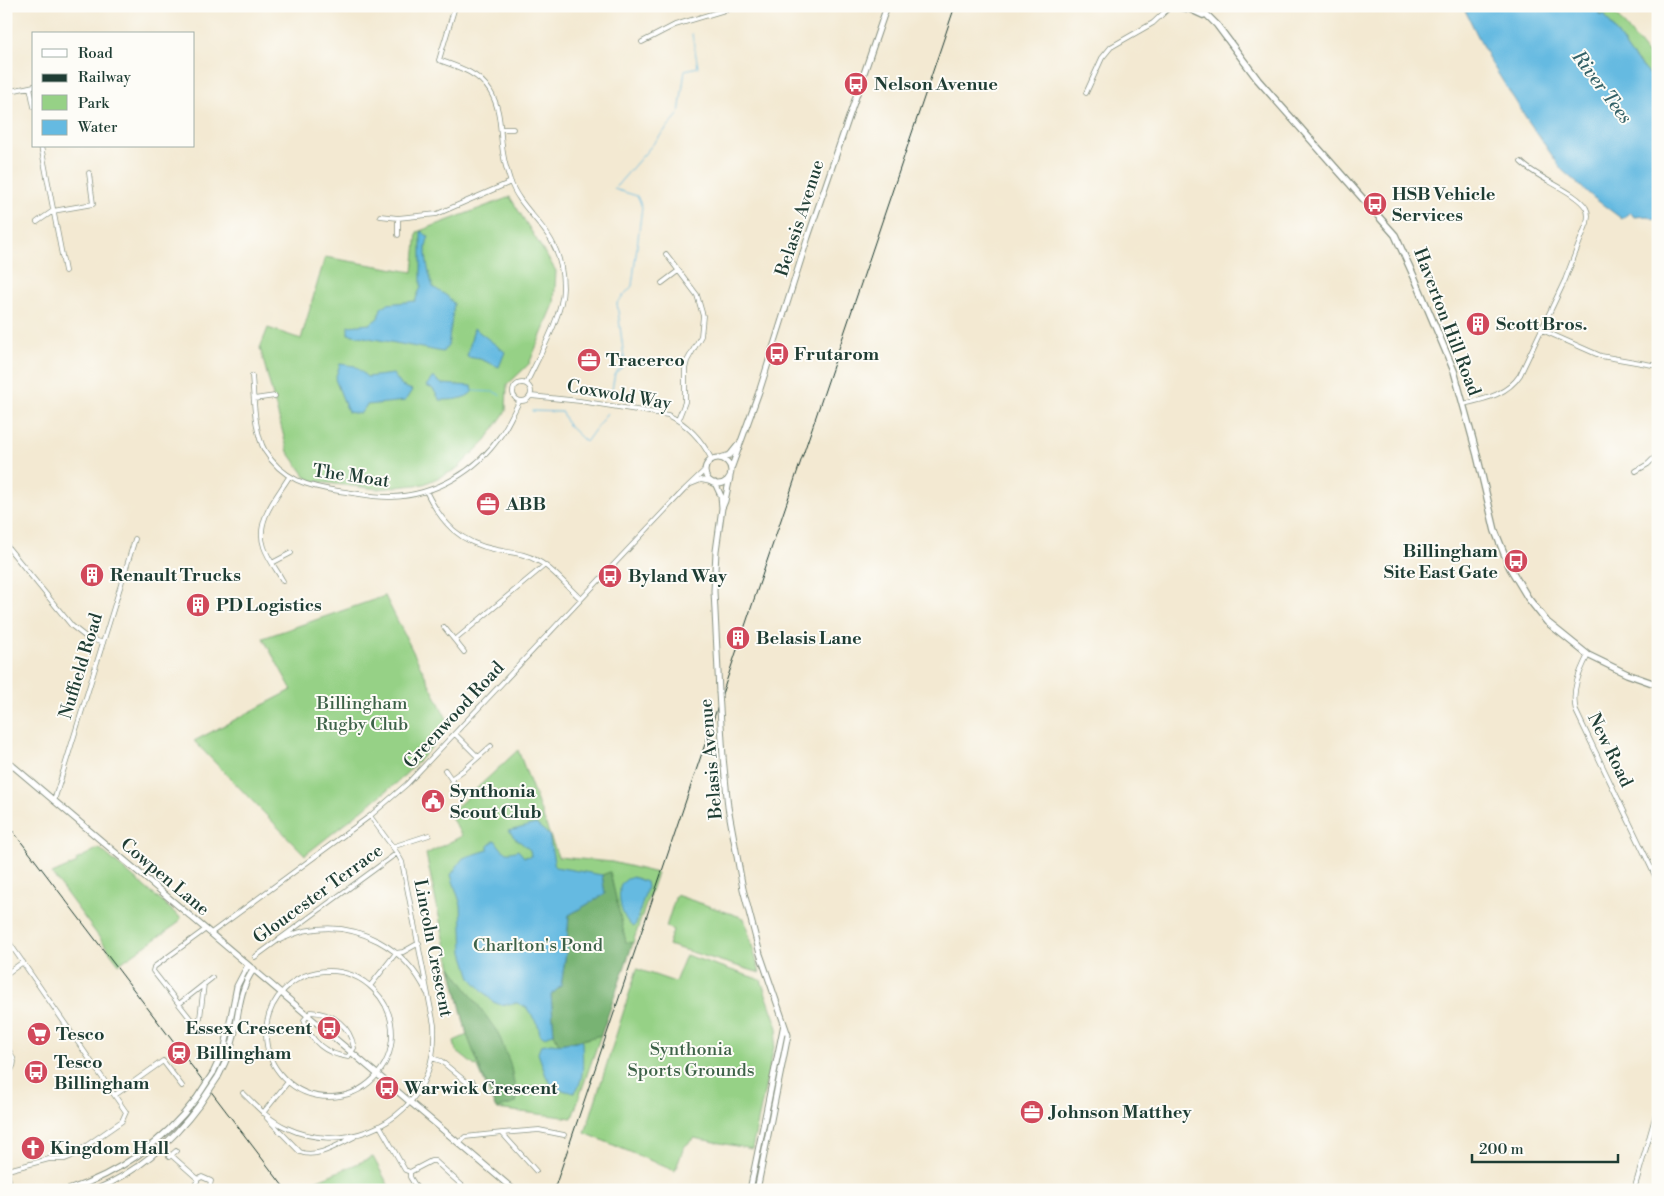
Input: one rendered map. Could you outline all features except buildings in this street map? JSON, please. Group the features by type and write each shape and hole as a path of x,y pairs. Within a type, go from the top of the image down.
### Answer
{"main road":[{"name":"Belasis Avenue","path":"722,508 731,472 773,352 819,204 887,6"},
{"name":"Haverton Hill Road","path":"1173,6 1184,7 1208,17"},
{"name":"Haverton Hill Road","path":"1198,6 1217,25 1258,80 1395,236 1454,371 1497,537 1508,565 1518,583 1547,622 1588,655 1626,674 1658,685"},
{"name":"Belasis Avenue","path":"719,458 730,455 742,440"},
{"path":"719,458 727,462 731,472 725,482 713,483 708,478 706,470 712,460 719,458"},
{"name":"Belasis Avenue","path":"713,483 721,496 722,508 716,551 714,591 723,757 728,807 743,889 760,954 788,1035 769,1110"},
{"name":"Cowpen Lane","path":"6,760 514,1190"},
{"path":"95,1190 129,1172 149,1158 174,1137 200,1104 215,1075 225,1047 237,986 248,965"},
{"path":"68,1190 96,1179 124,1164 155,1143 168,1131 225,1065 231,1049 243,989 247,978 254,969"},
{"path":"757,1190 784,1023"},
{"path":"750,1190 769,1110"},
{"path":"124,1164 129,1172"}],"street":[{"path":"454,6 440,60 460,67 479,77 490,91 498,107 503,157 511,182 523,204 551,240 561,265 563,289 558,314 526,384"},
{"path":"642,42 675,25 738,6"},
{"path":"1086,93 1102,58 1111,47 1153,23 1173,6"},
{"path":"6,92 32,86"},
{"path":"501,129 513,129"},
{"path":"41,148 65,271"},
{"path":"1463,404 1495,395 1514,384 1520,376 1565,280 1587,223 1588,214 1585,206 1576,198 1529,170 1521,162"},
{"path":"37,222 53,211 93,204 89,173"},
{"path":"380,216 398,218 437,214 511,182"},
{"path":"398,218 398,235"},
{"path":"666,254 697,295 703,316 701,336 687,361 686,402 678,420"},
{"path":"662,283 678,271"},
{"path":"1542,330 1601,356 1658,366"},
{"name":"The Moat","path":"252,376 260,437 264,449 276,466 289,477 315,487 380,496 392,497 426,491 451,480 476,464 502,434 520,402"},
{"path":"516,384 526,384 532,391 531,396 529,400 520,402 515,399 513,389 516,384"},
{"path":"254,399 274,396"},
{"name":"Coxwold Way","path":"531,396 659,413 678,420 691,430 712,460"},
{"path":"1636,471 1648,464 1658,454"},
{"name":"Greenwood Road","path":"211,933 370,816 407,784 689,485 706,470"},
{"path":"283,581 264,548 262,527 268,509 289,477"},
{"path":"689,485 701,480 713,483"},
{"path":"426,491 442,518 454,532 487,548 522,554 545,565 581,599"},
{"name":"Nuffield Road","path":"54,801 135,539"},
{"path":"6,545 72,626 86,637 103,643"},
{"path":"272,563 291,553"},
{"path":"455,640 545,565"},
{"path":"444,628 464,652"},
{"name":"New Road","path":"1588,655 1581,668 1575,687 1576,711 1658,882"},
{"path":"455,734 478,757"},
{"path":"451,779 491,746"},
{"path":"445,770 460,792"},
{"name":"Lincoln Crescent","path":"370,816 402,862 434,1025 432,1058 422,1086 410,1102"},
{"path":"392,847 430,835"},
{"name":"Gloucester Terrace","path":"255,957 397,853"},
{"path":"304,921 308,930"},
{"path":"204,984 199,1020 194,1022 153,971 154,967 206,929"},
{"path":"280,940 308,930 343,929 362,933 380,941 411,967 421,980 430,1000"},
{"path":"6,938 126,1112 122,1121 65,1159 49,1159 7,1168 11,1190"},
{"path":"370,986 396,953 419,943"},
{"path":"6,974 23,962"},
{"path":"323,971 336,971 351,975 370,986 385,1004 393,1030 389,1054 377,1074 363,1088 347,1094 328,1097 308,1093 288,1082 276,1069 266,1043 266,1022 272,1005 281,992 296,980 308,974 323,971"},
{"path":"179,1004 212,978"},
{"path":"311,1012 328,1014 340,1022 349,1032 353,1041 354,1048 352,1052 348,1057 339,1056 322,1049 307,1030 304,1020 307,1015 311,1012"},
{"path":"6,1046 13,1056 14,1062 12,1069 6,1076"},
{"path":"432,1058 441,1061 470,1085 473,1082"},
{"path":"115,1095 163,1061 182,1086"},
{"path":"262,1112 288,1082"},
{"path":"243,1093 300,1152 306,1154 315,1154 380,1126 393,1118 410,1102"},
{"path":"1634,1190 1658,1107"},
{"path":"262,1112 289,1129 312,1136 338,1137 364,1133"},
{"path":"380,1126 405,1170 410,1172"},
{"path":"459,1143 465,1137 539,1130 564,1135"},
{"path":"502,1133 536,1171"},
{"path":"176,1151 170,1156 198,1179"},
{"path":"410,1172 431,1161 435,1161 467,1190"},
{"path":"410,1172 410,1177 418,1190"},
{"path":"198,1179 202,1177 210,1180 212,1184 209,1190"},
{"path":"193,1190 198,1179"}],"green space":[{"path":"1598,6 1609,6 1658,67 1658,95 1643,67 1630,53 1604,15 1601,16 1598,12 1601,10"},
{"path":"510,197 556,271 554,304 529,364 507,385 506,411 486,440 457,469 424,484 378,489 309,481 288,452 260,348 268,328 301,339 325,257 413,272 417,232"},
{"name":"Billingham Rugby Club","path":"385,596 451,727 399,781 305,855 194,741 292,690 263,638"},
{"name":"Charlton's Pond","path":"518,750 558,857 612,862 657,873 572,1118 496,1109 477,1065 475,1066 456,1051 454,1041 467,1035 426,854 462,836 449,814"},
{"path":"99,848 181,918 177,924 119,964 52,874 77,863 76,860"},
{"path":"610,872 626,942 633,943 601,1035 559,1044 554,1034 551,995 561,986 569,915 605,894 602,875"},
{"path":"676,895 744,918 760,973 668,945 673,930 666,927"},
{"name":"Synthonia Sports Grounds","path":"686,955 761,980 778,1028 752,1149 694,1138 684,1147 675,1171 585,1133 637,969 675,982"},
{"path":"451,967 498,1033 510,1063 517,1098 516,1103 496,1109 467,1035"},
{"path":"373,1157 391,1190 300,1190 299,1188"}],"water":[{"name":"River Tees","path":"1463,6 1598,6 1601,10 1598,12 1601,16 1604,14 1630,53 1657,83 1654,88 1658,95 1658,221 1648,216 1634,217 1630,212 1622,219 1562,170 1490,61"},
{"path":"421,231 429,237 426,255 433,287 447,296 454,304 448,346 443,352 348,334 348,326 370,324 378,318 381,308 387,304 415,301 421,287"},
{"path":"474,328 505,352 499,367 480,359 467,357"},
{"path":"340,364 355,366 367,377 393,374 402,386 412,390 405,401 367,405 360,414 348,412 335,379"},
{"path":"433,377 442,384 472,386 473,391 462,398 440,400 433,389 426,386"},
{"name":"Charlton's Pond","path":"536,824 549,835 555,867 602,875 605,894 569,915 561,986 551,995 554,1034 543,1037 540,1034 538,1025 526,1007 517,1003 501,1005 493,1002 471,978 463,952 461,905 451,875 463,858 488,850 488,846 495,840 504,851 518,850 524,857 531,856 530,850 509,831"},
{"path":"633,877 646,882 647,887 636,924 633,927 623,913 620,889 621,884"},
{"path":"582,1040 582,1075 578,1088 574,1093 554,1088 546,1076 538,1053 541,1045"}],"waterway":[{"path":"612,390 615,373 625,365 617,303 632,286 642,207 637,196 614,189 679,114 685,70 698,67 692,34"},
{"path":"473,391 494,392 500,395"},
{"path":"532,411 562,412 567,424 586,442 607,413"}],"railway":[{"path":"554,1190 955,6"},
{"path":"6,822 286,1190"}],"place":[{"name":"Nelson Avenue","path":"856,84"},
{"name":"HSB Vehicle Services","path":"1375,204"},
{"name":"Scott Bros.","path":"1478,324"},
{"name":"Frutarom","path":"777,354"},
{"name":"Tracerco","path":"589,360"},
{"name":"ABB","path":"488,504"},
{"name":"Billingham Site East Gate","path":"1516,561"},
{"name":"Renault Trucks","path":"92,575"},
{"name":"Byland Way","path":"610,576"},
{"name":"PD Logistics","path":"198,605"},
{"name":"Belasis Lane","path":"738,638"},
{"name":"Synthonia Scout Club","path":"433,801"},
{"name":"Essex Crescent","path":"329,1028"},
{"name":"Tesco","path":"39,1034"},
{"name":"Billingham","path":"179,1053"},
{"name":"Tesco Billingham","path":"36,1072"},
{"name":"Warwick Crescent","path":"387,1088"},
{"name":"Johnson Matthey","path":"1032,1112"},
{"name":"Kingdom Hall","path":"33,1148"}]}
